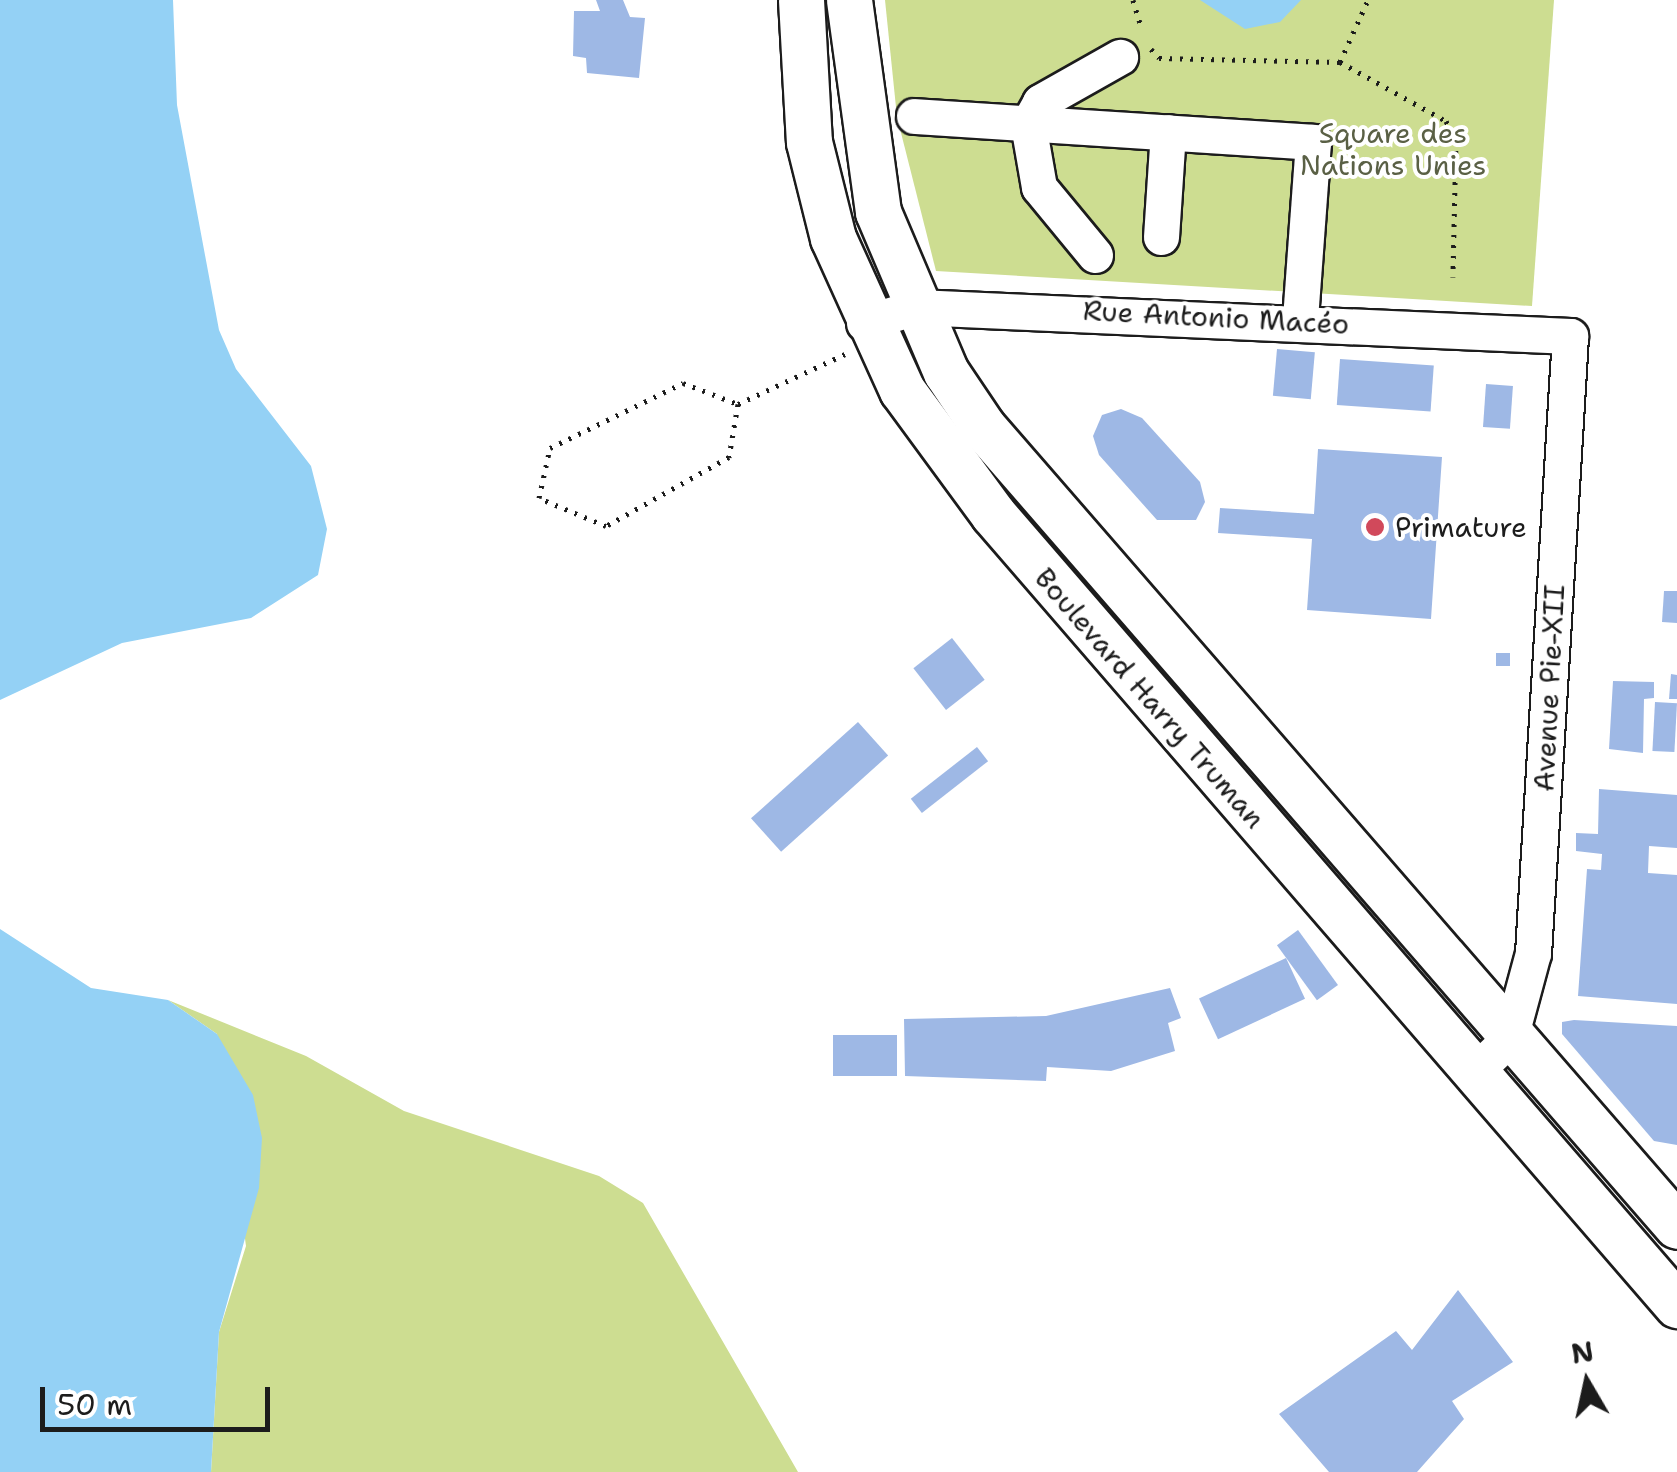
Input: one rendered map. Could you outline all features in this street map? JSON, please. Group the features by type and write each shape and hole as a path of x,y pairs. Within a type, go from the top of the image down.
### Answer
{"main road":[{"name":"Boulevard Harry Truman","path":"801,0 809,142 869,332 994,514 1472,1074 1677,1305"},
{"name":"Boulevard Harry Truman","path":"849,0 878,212 946,372 1028,488 1510,1038 1668,1203"},
{"path":"1677,1323 1677,1330"}],"street":[{"path":"1095,255 1039,187 1028,124 1040,102 1120,57"},
{"path":"914,116 1313,142 1300,321"},
{"path":"1161,237 1168,132"},
{"name":"Rue Antonio Macéo","path":"869,332 916,306 1570,336"},
{"name":"Avenue Pie-XII","path":"1510,1038 1533,954 1570,336"},
{"path":"1472,1074 1510,1038"}],"path":[{"path":"1133,0 1159,58 1340,62 1446,121 1456,140 1453,277"},
{"path":"1340,62 1368,0"},
{"path":"738,404 729,456 606,526 539,498 550,448 683,383 738,404 869,332"}],"green space":[{"name":"Square des Nations Unies","path":"885,0 1554,0 1532,306 936,271 897,117"},
{"path":"168,1000 306,1056 404,1111 599,1176 643,1203 798,1472 211,1472 219,1332 246,1246 217,1034"}],"water":[{"path":"0,0 173,0 177,105 219,330 236,369 311,466 327,529 318,575 251,618 122,643 0,700"},
{"path":"1200,0 1301,0 1280,22 1245,29"},
{"path":"0,929 91,988 168,1000 217,1034 253,1095 262,1138 259,1188 219,1332 211,1472 0,1472"}],"building":[{"path":"596,0 623,0 630,17 645,18 639,78 587,73 586,58 573,56 574,11 600,11"},
{"path":"1277,349 1315,352 1311,399 1273,396"},
{"path":"1340,359 1434,366 1431,411 1337,405"},
{"path":"1486,384 1513,386 1510,429 1483,427"},
{"path":"1121,409 1142,418 1200,482 1205,502 1196,520 1157,520 1099,455 1093,436 1102,415"},
{"name":"Primature","path":"1318,449 1442,457 1431,619 1307,610 1312,539 1218,533 1220,508 1314,514"},
{"path":"1664,591 1677,591 1677,623 1662,622"},
{"path":"952,638 985,680 946,710 913,668"},
{"path":"1496,653 1510,653 1510,666 1496,666"},
{"path":"1671,674 1677,675 1677,699 1669,699"},
{"path":"1613,681 1654,682 1654,698 1644,699 1643,753 1609,749"},
{"path":"1655,702 1677,703 1674,752 1652,751"},
{"path":"858,722 888,755 781,852 751,818"},
{"path":"977,747 988,761 922,813 911,799"},
{"path":"1599,789 1677,795 1677,848 1649,846 1648,873 1677,875 1677,1004 1578,996 1587,869 1601,870 1602,854 1576,851 1576,833 1598,834"},
{"path":"1298,930 1338,985 1317,1000 1277,945"},
{"path":"1286,958 1305,999 1218,1039 1199,999"},
{"path":"1170,988 1181,1018 1168,1023 1175,1051 1111,1071 1047,1067 1046,1081 905,1076 904,1019 1046,1016"},
{"path":"1562,1022 1677,1026 1677,1145 1654,1141 1562,1034"},
{"path":"833,1035 897,1035 897,1076 833,1076"},
{"path":"1458,1290 1513,1362 1452,1401 1464,1419 1417,1472 1329,1472 1279,1414 1396,1331 1412,1350"}],"place":[{"name":"Primature","path":"1375,527"}]}
